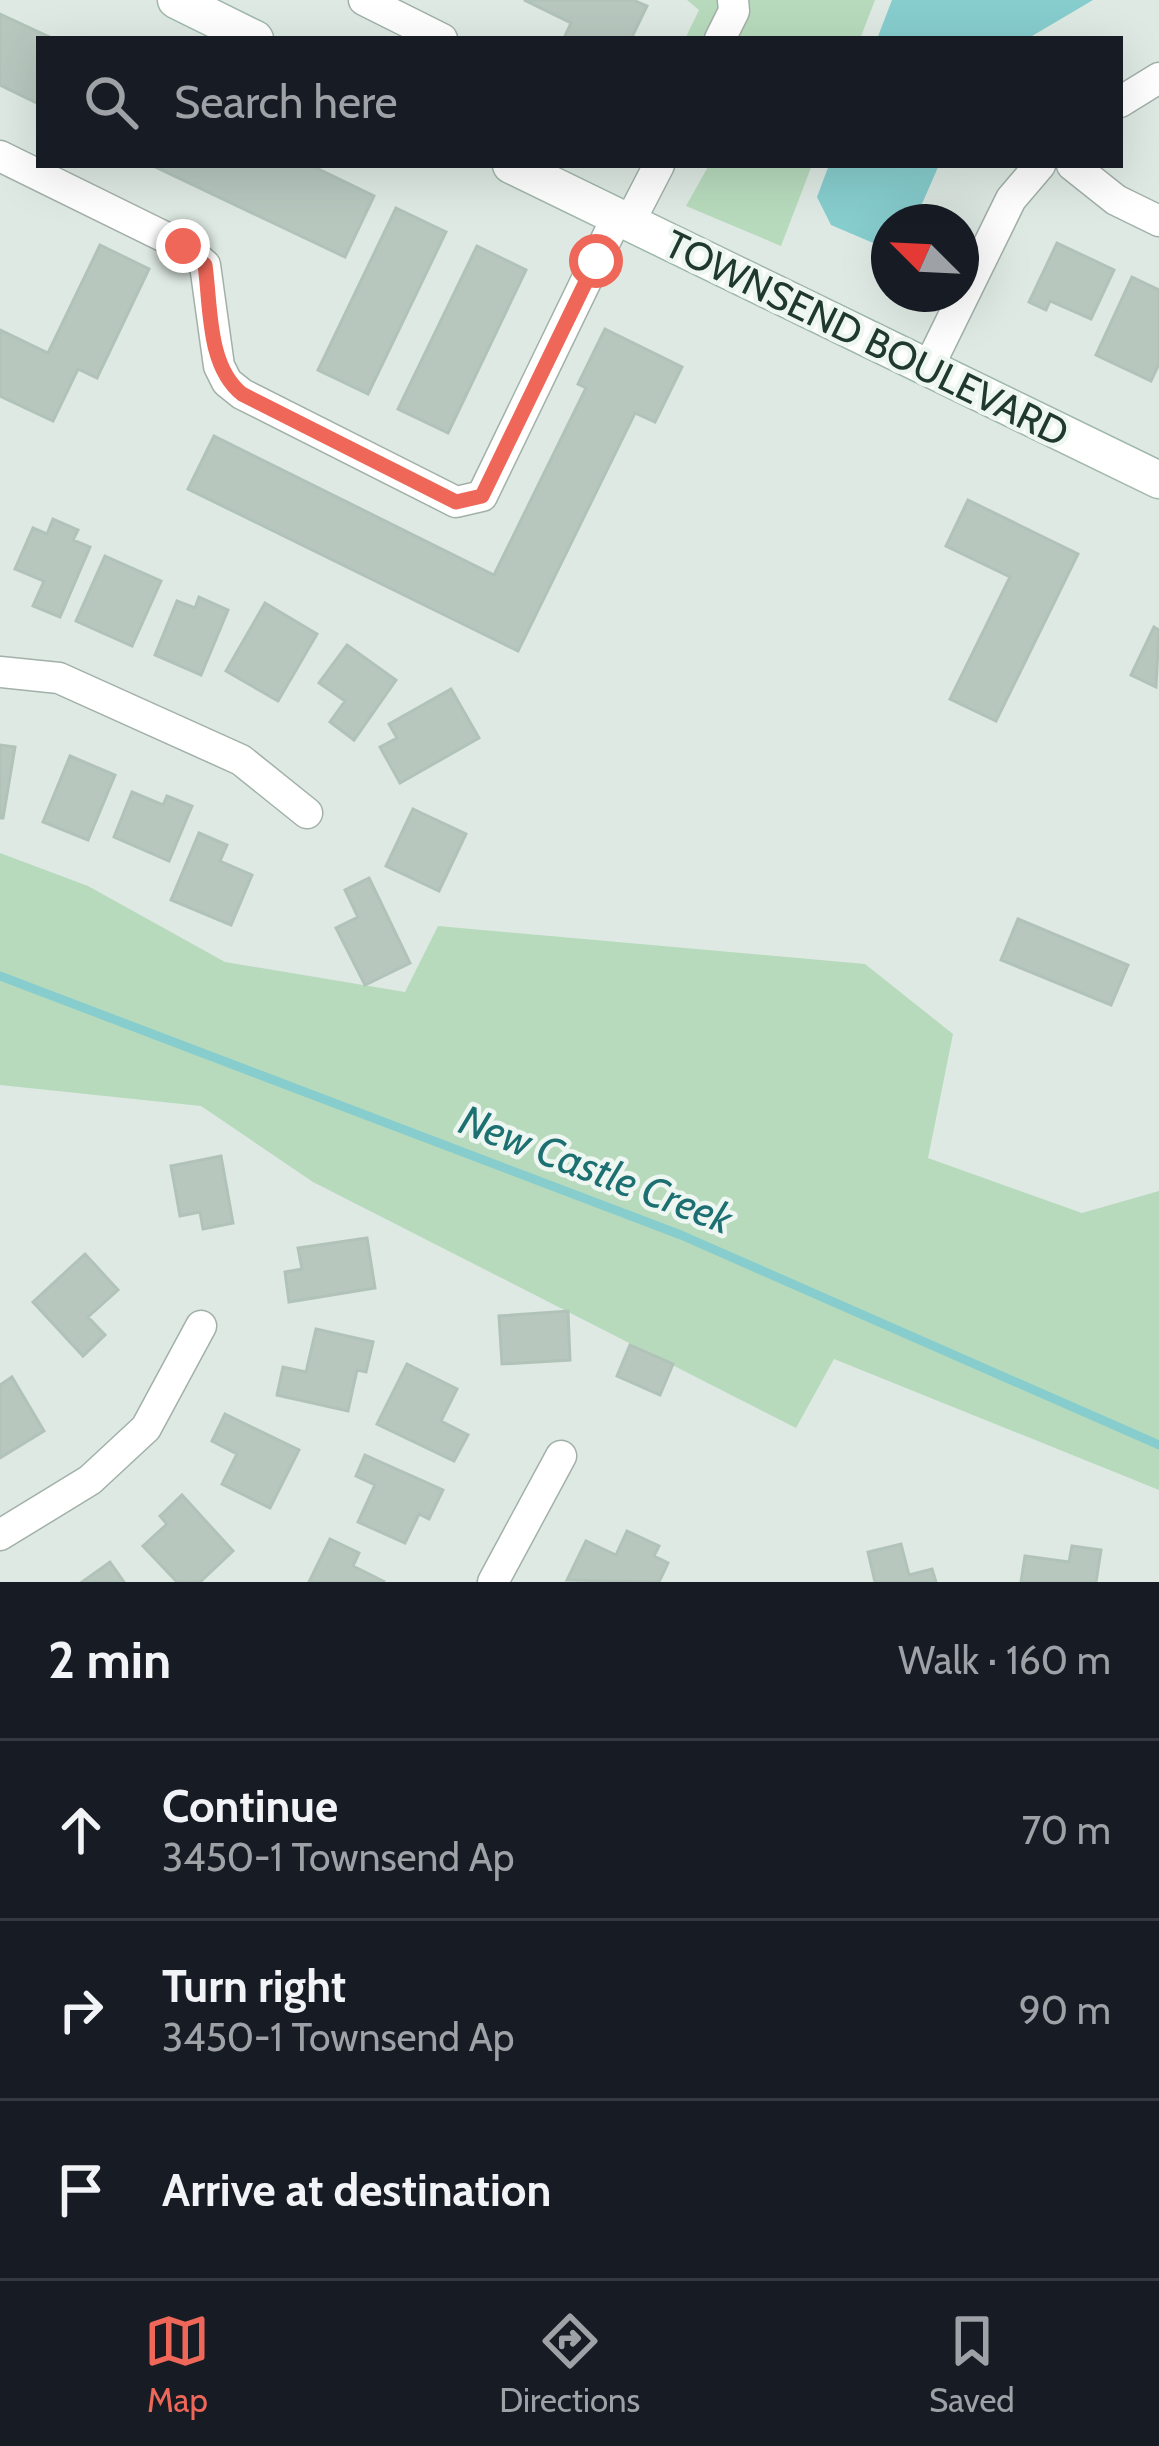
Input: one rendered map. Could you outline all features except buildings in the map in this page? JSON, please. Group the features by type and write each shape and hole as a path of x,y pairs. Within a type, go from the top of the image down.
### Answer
{"street":[{"path":"176,0 249,36"},
{"path":"364,0 436,36"},
{"path":"722,36 734,11 733,0"},
{"path":"1123,100 1159,78"},
{"path":"0,156 183,246 205,265 219,366 227,382 242,394 456,502 482,496 623,220 656,168"},
{"name":"TOWNSEND BOULEVARD","path":"517,168 1159,480"},
{"path":"929,366 1011,199 1037,168"},
{"path":"1076,168 1116,200 1159,221"},
{"path":"0,672 59,678 241,760 307,813"},
{"path":"0,1535 90,1480 146,1428 201,1326"},
{"path":"493,1582 561,1456"}],"green space":[{"path":"687,0 875,0 861,36 686,36 699,10"},
{"path":"707,168 811,168 781,246 686,206"},
{"path":"0,853 88,886 225,962 405,992 438,926 865,964 953,1034 928,1158 1082,1213 1159,1191 1159,1490 834,1359 796,1428 313,1182 201,1106 0,1085"}],"water":[{"path":"892,0 1093,0 1032,36 878,36"},
{"path":"828,168 938,168 922,204 871,204 871,242 831,225 817,197"}],"waterway":[{"name":"New Castle Creek","path":"0,976 681,1235 1159,1445"}],"route":[{"path":"183,246 205,265 219,366 227,382 242,394 456,502 482,496 596,261"}]}
